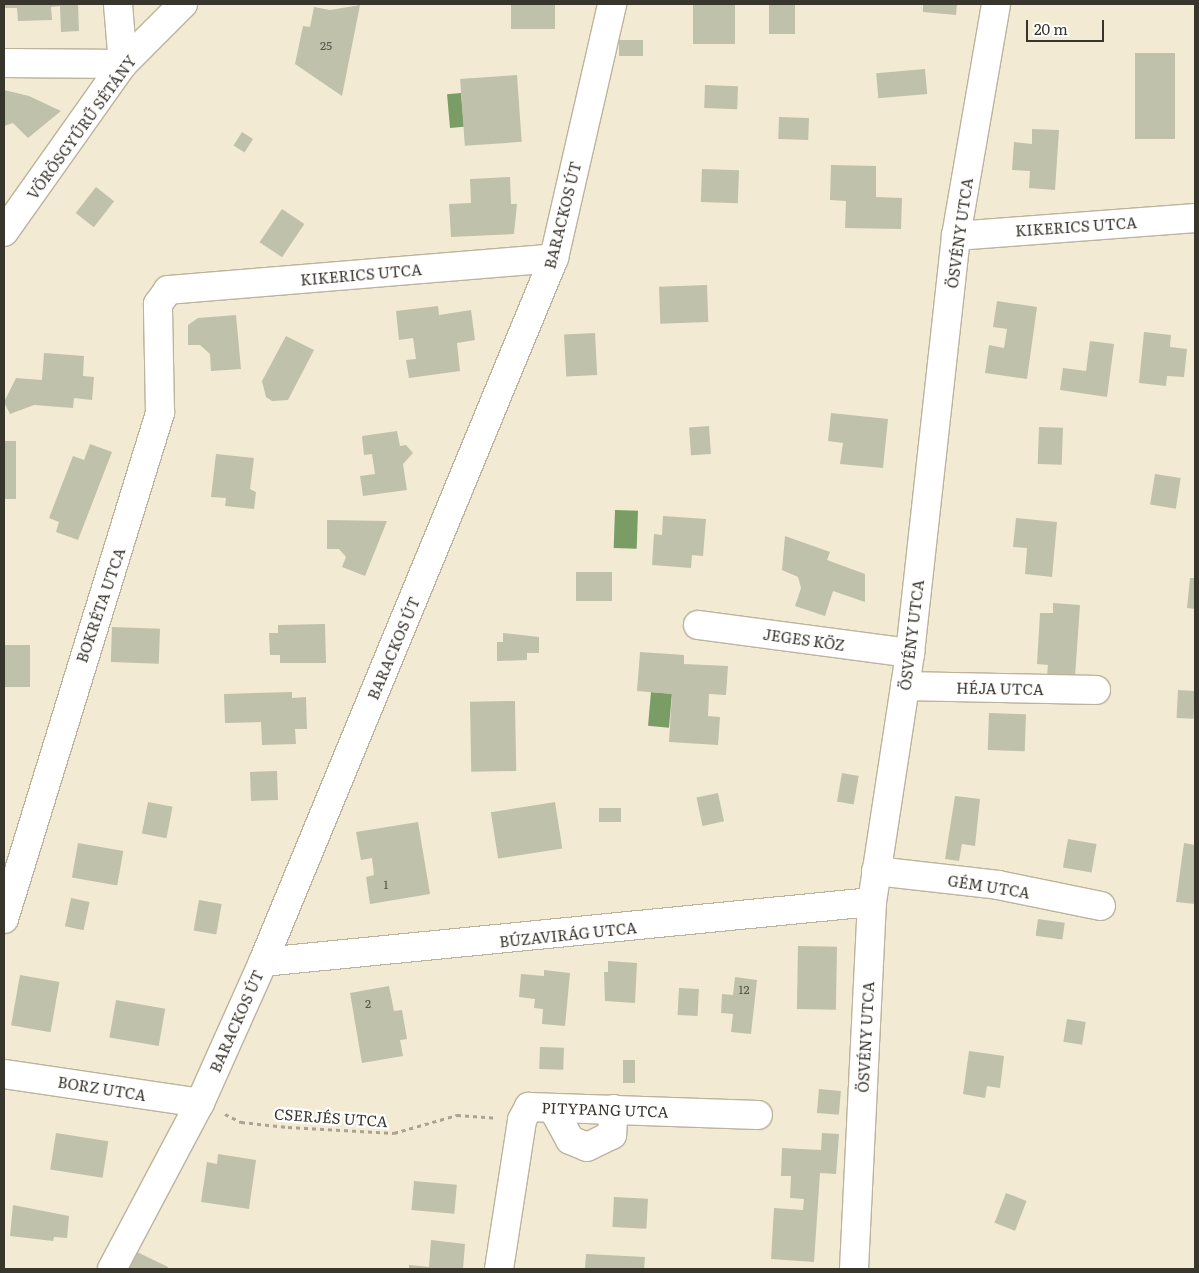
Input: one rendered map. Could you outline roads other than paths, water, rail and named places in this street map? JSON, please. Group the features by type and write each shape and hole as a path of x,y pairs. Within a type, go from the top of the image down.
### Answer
{"street":[{"path":"4,63 123,64 118,4"},
{"name":"VÖRÖSGYŰRŰ SÉTÁNY","path":"4,232 123,64 183,4"},
{"name":"BARACKOS ÚT","path":"112,1269 200,1103 263,962 554,258 612,4"},
{"name":"ÖSVÉNY UTCA","path":"854,1269 872,902 910,654 956,236 996,4"},
{"name":"KIKERICS UTCA","path":"956,236 1195,218"},
{"name":"KIKERICS UTCA","path":"168,290 554,258"},
{"name":"BOKRÉTA UTCA","path":"4,918 160,412 158,304 168,290"},
{"name":"JEGES KÖZ","path":"698,624 910,654"},
{"name":"HÉJA UTCA","path":"905,686 1096,690"},
{"name":"GÉM UTCA","path":"876,871 998,885 1101,906"},
{"name":"BÚZAVIRÁG UTCA","path":"263,962 872,902"},
{"name":"BORZ UTCA","path":"4,1074 200,1103"},
{"name":"PITYPANG UTCA","path":"499,1269 522,1120 528,1107 553,1109 614,1108 758,1115"},
{"path":"553,1109 570,1140 587,1147 612,1135 614,1108"}]}
